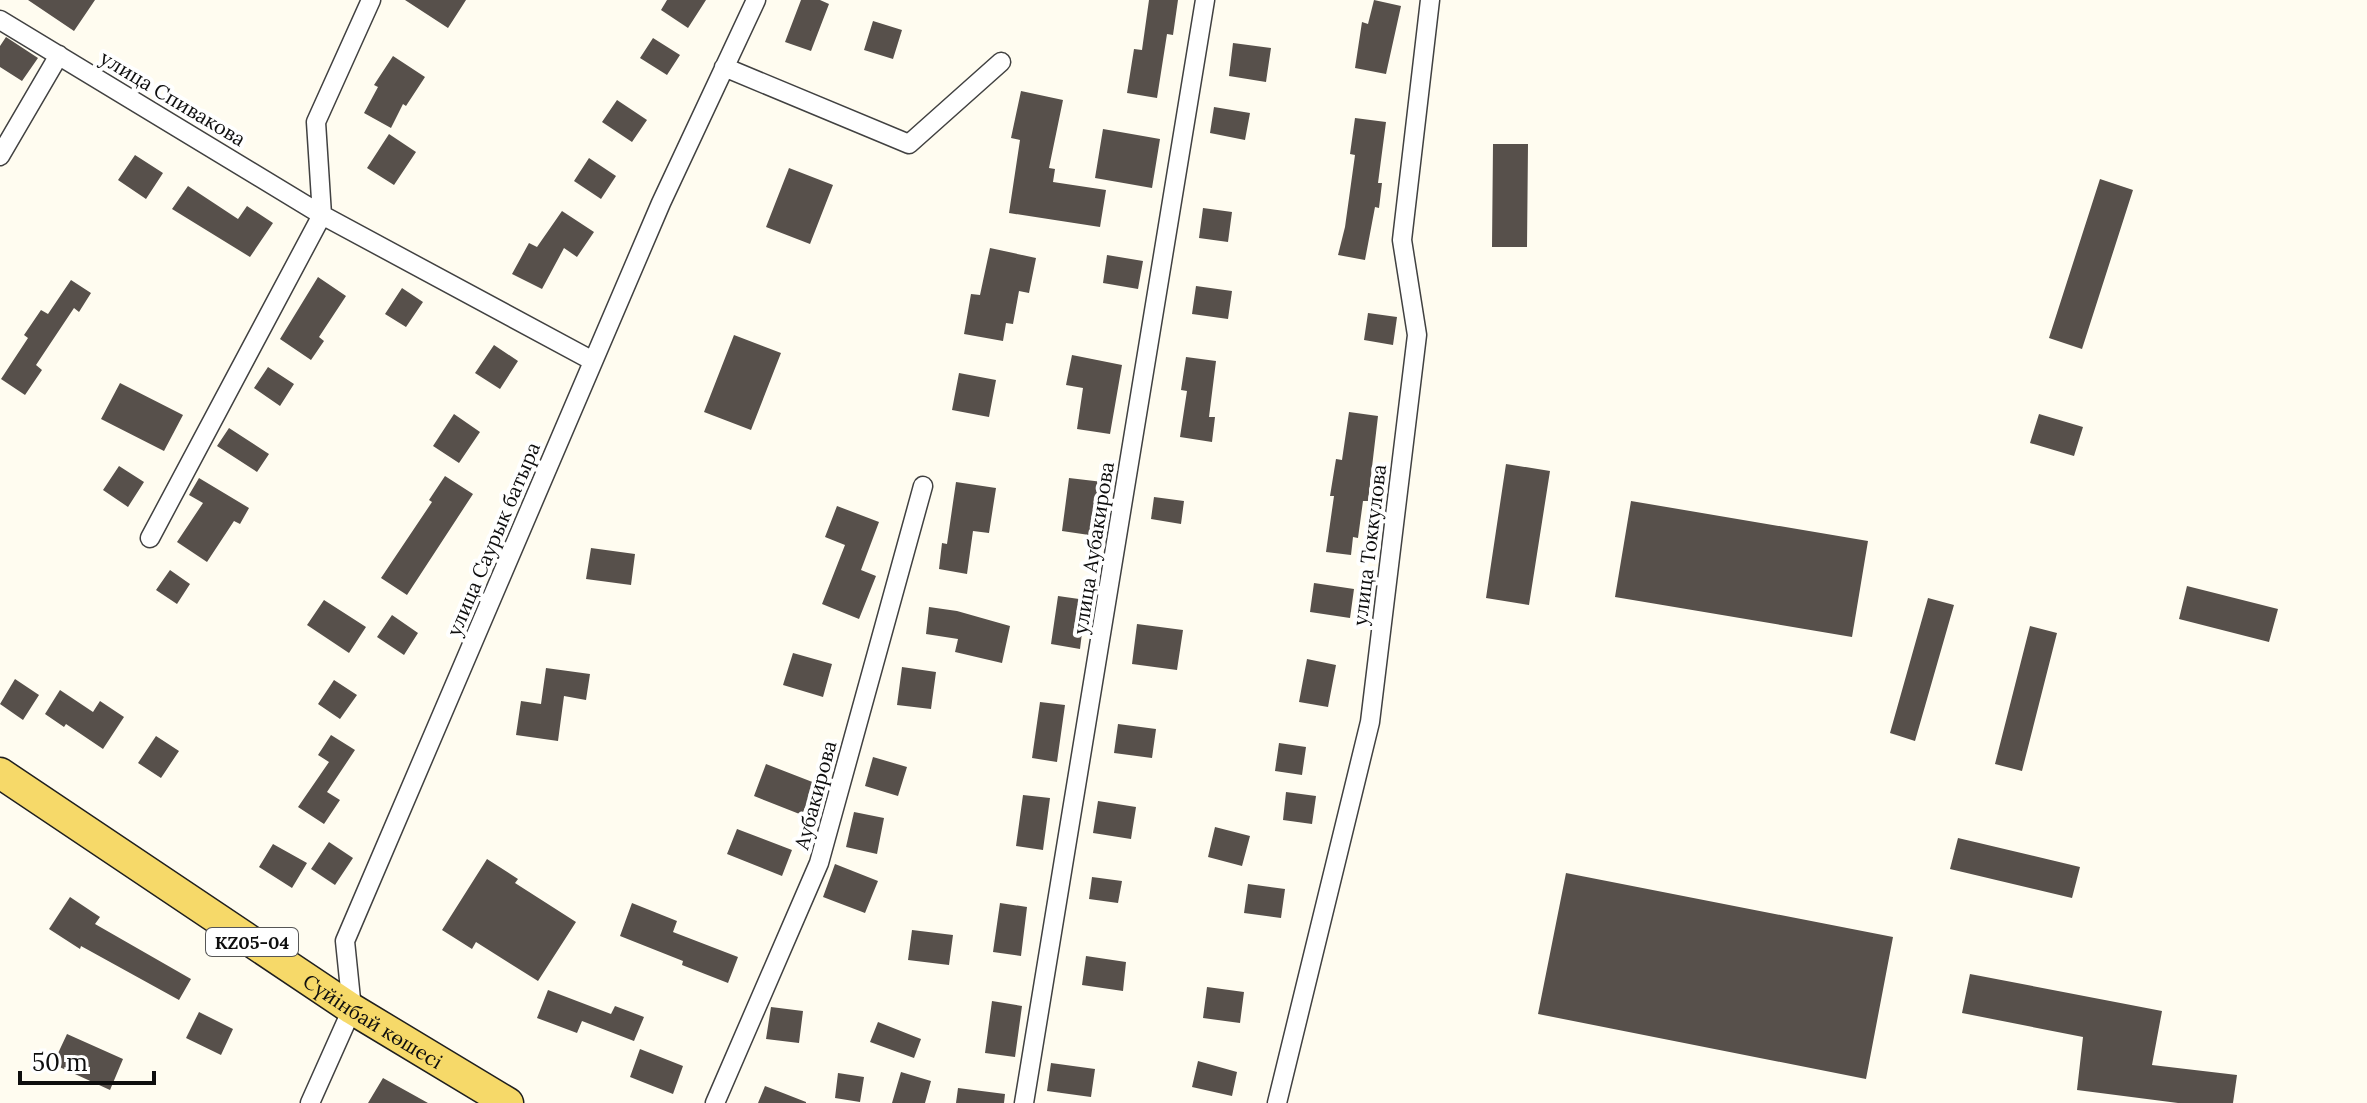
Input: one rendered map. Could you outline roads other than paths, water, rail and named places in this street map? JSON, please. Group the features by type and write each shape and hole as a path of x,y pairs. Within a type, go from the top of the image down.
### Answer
{"main road":[{"name":"Сүйінбай көшесі","path":"0,773 352,1009 508,1103"}],"street":[{"path":"150,538 322,215 316,122 371,0"},
{"name":"улица Саурык батыра","path":"310,1103 352,1009 345,941 661,203 756,0"},
{"name":"улица Аубакирова","path":"1024,1103 1205,0"},
{"name":"улица Токкулова","path":"1280,1096 1370,722 1417,335 1402,240 1430,0"},
{"name":"улица Спивакова","path":"0,20 322,215 593,361"},
{"path":"0,156 59,55"},
{"path":"724,67 909,144 1001,62"},
{"name":"Аубакирова","path":"715,1103 819,863 923,486"}]}
